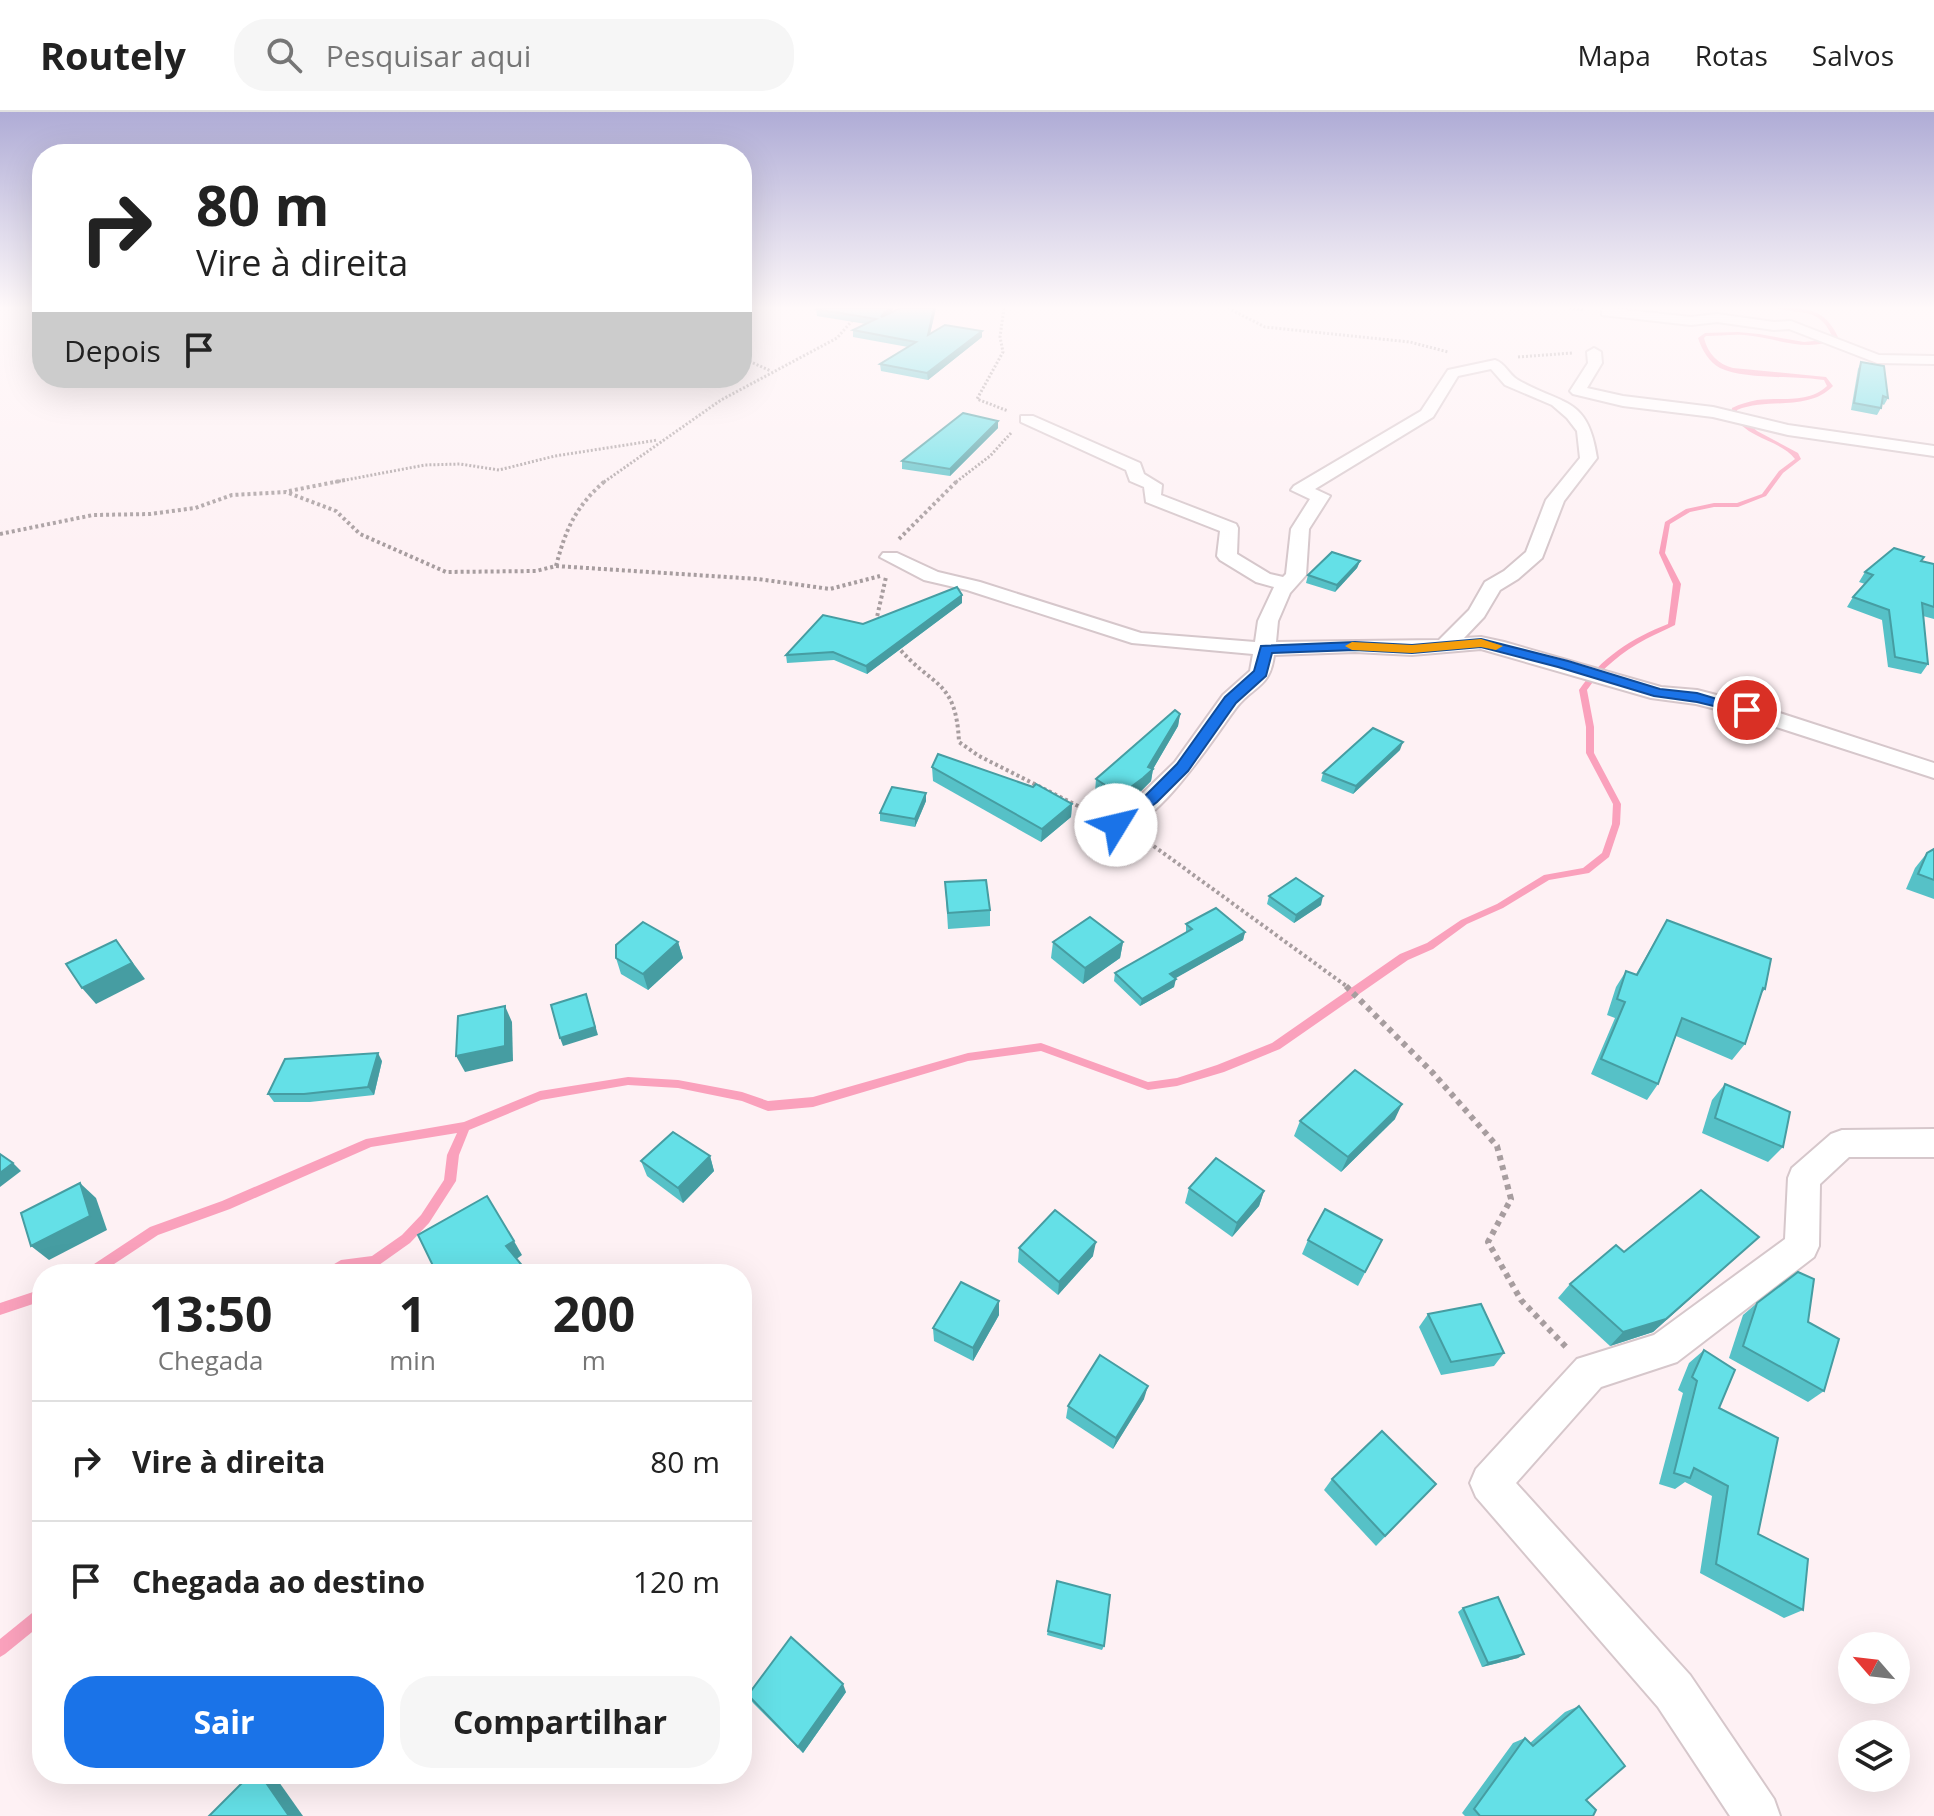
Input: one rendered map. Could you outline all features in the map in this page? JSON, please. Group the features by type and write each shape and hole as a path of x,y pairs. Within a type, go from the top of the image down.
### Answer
{"street":[{"path":"1116,825 1152,799 1183,767 1231,700 1261,673 1268,621 1281,591 1296,575 1300,529 1321,496 1300,490 1427,414 1444,388"},
{"path":"1446,645 1477,613 1492,586 1511,575 1535,554 1555,500 1589,458 1585,430 1573,415 1558,402 1523,388"},
{"path":"1558,402 1580,388"},
{"path":"1578,391 1623,401 1713,412 1788,430 1934,451"},
{"path":"1027,419 1134,467 1136,477 1153,485 1152,498 1229,528 1227,556 1263,578 1288,585"},
{"path":"889,565 1019,600 1139,639 1266,649 1355,646 1412,649 1481,643 1659,693 1697,697 1747,710 1934,771"},
{"path":"1757,1816 1674,1691 1490,1483 1590,1372 1664,1350 1802,1246 1804,1178 1842,1144 1934,1143"}],"path":[{"path":"556,566 565,533 584,499 662,439 743,388"},
{"path":"886,630 877,617 892,545 959,479 990,456 1027,419 977,399 983,388"},
{"path":"0,534 93,515 150,514 195,508 232,495 286,492 425,465 460,464 499,470 555,456 662,439"},
{"path":"286,492 336,511 360,534 446,572 536,571 556,566 758,579 830,589 889,565"},
{"path":"895,643 904,656 949,688 960,713 959,742 979,756 1138,836 1241,907 1353,991 1432,1072 1497,1146 1511,1199 1488,1242 1521,1300 1590,1372"}],"building":[{"path":"1857,388 1887,388 1888,398 1883,396 1881,408 1854,403"},
{"path":"963,413 998,421 950,469 902,461"},
{"path":"1894,548 1924,557 1921,561 1934,564 1934,607 1922,603 1928,664 1895,657 1889,610 1853,597 1873,575 1865,572"},
{"path":"1332,552 1360,561 1337,585 1308,575"},
{"path":"957,587 962,595 866,666 833,652 786,655 823,615 863,624"},
{"path":"1175,710 1180,714 1148,767 1153,769 1143,778 1120,795 1096,779"},
{"path":"1373,728 1403,742 1356,786 1323,773"},
{"path":"938,754 1033,787 1036,784 1072,804 1042,829 932,767"},
{"path":"892,787 926,793 915,819 880,813"},
{"path":"1934,849 1934,880 1918,874 1927,853"},
{"path":"1296,878 1323,896 1296,915 1269,896"},
{"path":"986,880 990,910 948,913 945,882"},
{"path":"1216,908 1245,932 1170,974 1176,979 1142,999 1115,973 1192,929 1186,924"},
{"path":"1090,917 1123,942 1085,968 1053,942"},
{"path":"1667,920 1771,959 1765,989 1745,1044 1682,1018 1658,1084 1601,1059 1625,1002 1617,999 1626,971 1637,975"},
{"path":"643,922 678,942 643,974 616,958 616,945"},
{"path":"116,940 132,963 82,988 66,964"},
{"path":"586,994 595,1027 560,1038 551,1005"},
{"path":"505,1006 505,1046 456,1056 458,1016"},
{"path":"378,1053 368,1087 304,1094 268,1094 285,1059"},
{"path":"1355,1070 1402,1104 1348,1157 1300,1121"},
{"path":"1725,1084 1790,1112 1783,1147 1715,1118"},
{"path":"673,1132 710,1156 678,1188 641,1161"},
{"path":"0,1154 13,1163 0,1173"},
{"path":"1216,1158 1264,1191 1237,1223 1189,1188"},
{"path":"80,1183 90,1216 31,1246 21,1213"},
{"path":"1701,1190 1759,1237 1666,1319 1623,1332 1570,1284 1616,1245 1624,1252"},
{"path":"487,1196 514,1241 506,1246 521,1264 432,1264 418,1235"},
{"path":"1325,1209 1382,1240 1365,1272 1308,1240"},
{"path":"1055,1210 1096,1242 1059,1282 1019,1248"},
{"path":"1798,1272 1814,1279 1808,1322 1839,1339 1824,1391 1743,1346 1757,1303"},
{"path":"961,1282 999,1301 973,1348 933,1328"},
{"path":"1481,1304 1504,1353 1451,1362 1428,1314"},
{"path":"1704,1350 1735,1370 1719,1408 1778,1438 1758,1534 1808,1559 1803,1610 1716,1564 1728,1486 1694,1468 1690,1478 1674,1473 1697,1381 1692,1377"},
{"path":"1100,1355 1148,1386 1116,1438 1068,1406"},
{"path":"1382,1431 1436,1484 1385,1536 1332,1479"},
{"path":"1057,1581 1110,1595 1104,1646 1048,1631"},
{"path":"1498,1597 1524,1654 1488,1663 1463,1608"},
{"path":"791,1637 843,1684 798,1747 752,1699 752,1690"},
{"path":"1579,1706 1625,1766 1586,1800 1596,1810 1593,1816 1480,1816 1474,1809 1525,1738 1533,1746"},
{"path":"241,1784 267,1784 289,1816 209,1816"}],"waterway":[{"path":"465,1127 540,1096 628,1081 678,1084 742,1097 768,1106 813,1102 968,1057 1041,1047 1148,1086 1177,1082 1220,1069 1276,1046 1404,957 1430,946 1464,922 1500,906 1547,877 1586,871 1606,855 1616,824 1617,804 1590,753 1590,727 1583,690 1610,659 1646,636 1671,625 1677,584 1662,553 1667,523 1688,510 1738,505 1764,495 1781,472 1798,459 1796,454 1748,427 1734,414 1734,409 1759,402 1812,398 1828,388"},
{"path":"104,1264 154,1231 226,1205 370,1142 465,1127"},
{"path":"355,1264 375,1261 406,1239 425,1219 450,1181 453,1155 465,1127"},
{"path":"0,1309 32,1298"},
{"path":"0,1649 32,1622"}],"slow traffic":[{"path":"1352,646 1412,649 1453,644 1496,646"}],"route":[{"path":"1116,825 1152,799 1183,767 1231,700 1261,673 1266,649 1355,646 1412,649 1481,643 1659,693 1697,697 1747,710"}]}
